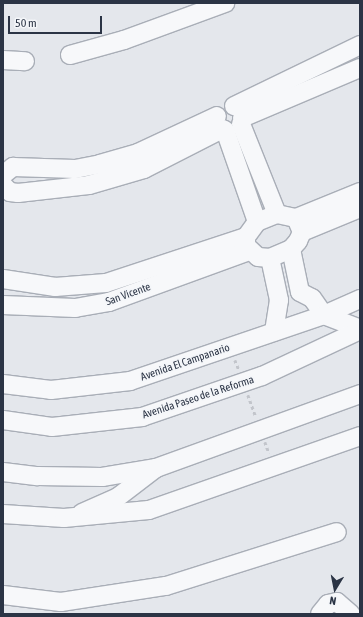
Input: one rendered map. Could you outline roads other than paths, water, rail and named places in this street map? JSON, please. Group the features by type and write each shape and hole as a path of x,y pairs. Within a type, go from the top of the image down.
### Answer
{"street":[{"path":"70,55 124,40 225,3"},
{"path":"3,185 10,192 18,193 89,185 144,169 360,45"},
{"path":"3,60 25,61"},
{"path":"3,175 14,167 75,169 100,164 138,153 230,121 360,68"},
{"path":"230,121 277,214 299,225 360,208"},
{"path":"230,121 257,222 248,244 270,258 279,300 274,332"},
{"path":"300,292 291,249 299,225 360,192"},
{"path":"257,222 277,214"},
{"name":"San Vicente","path":"3,305 75,308 109,302 162,274 248,244"},
{"path":"270,258 291,249"},
{"name":"San Vicente","path":"3,279 55,287 106,283 162,274"},
{"path":"279,300 300,292 312,298 324,315 360,329"},
{"name":"Avenida El Campanario","path":"3,384 51,390 96,387 130,381 324,315 360,298"},
{"name":"Avenida Paseo de la Reforma","path":"3,420 52,427 142,416 244,382 360,329"},
{"path":"3,472 38,476 102,477 156,468 360,394"},
{"path":"3,514 64,518 109,517 149,510 360,436"},
{"path":"64,518 118,497 156,468"},
{"path":"3,595 61,602 166,586 337,532"},
{"path":"320,614 328,604 337,602 351,614"}]}
